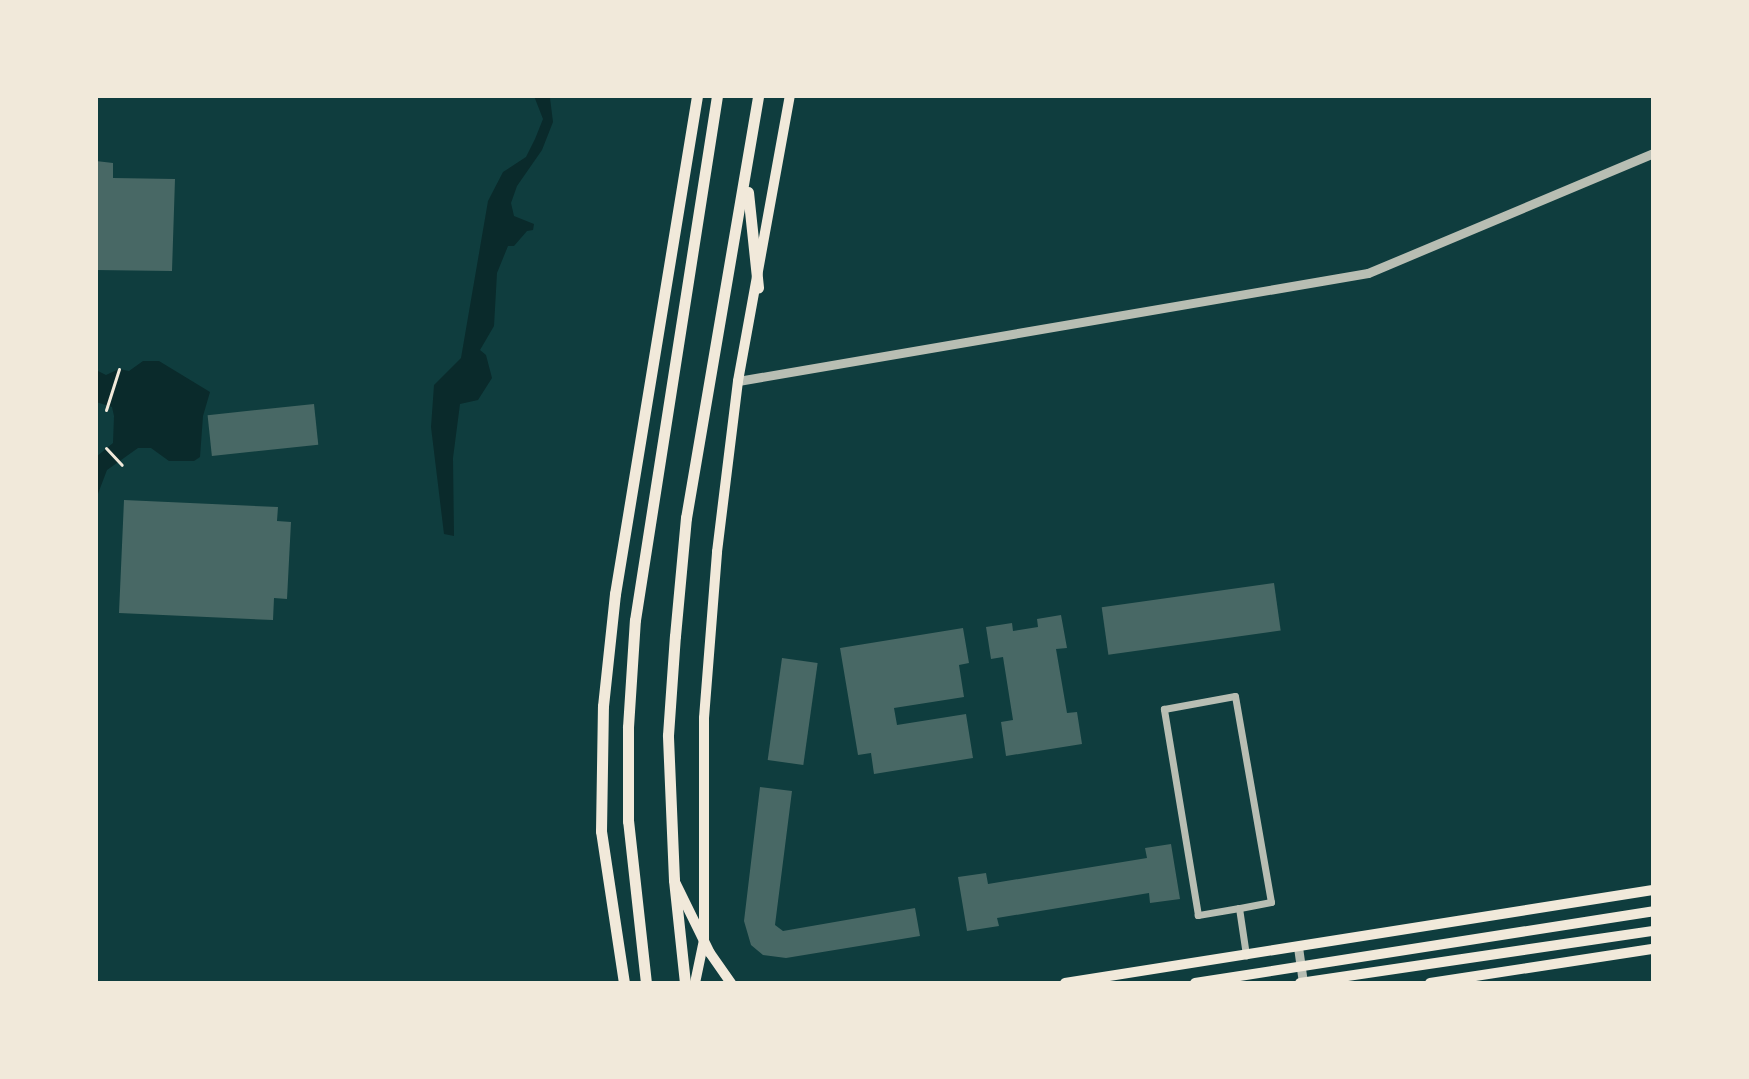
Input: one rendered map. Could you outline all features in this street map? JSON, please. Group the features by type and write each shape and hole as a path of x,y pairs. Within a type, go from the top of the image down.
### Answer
{"main road":[{"path":"624,983 601,831 603,706 615,594 697,96"},
{"path":"646,983 628,821 628,727 635,620 717,96"},
{"path":"685,983 674,880 668,735 686,518 761,96"},
{"path":"695,983 704,940 707,882 703,774 707,645 738,381 758,287 790,96"},
{"path":"746,180 758,287"},
{"path":"674,880 704,940 731,983"},
{"path":"1065,983 1653,890"},
{"path":"1195,983 1653,911"},
{"path":"1302,983 1653,931"},
{"path":"1430,983 1653,949"}],"street":[{"path":"738,381 1368,273 1653,153"},
{"path":"1235,696 1271,902 1239,908 1198,915 1164,709 1235,696"},
{"path":"1239,908 1246,955"},
{"path":"1298,947 1302,983"}],"path":[{"path":"106,410 119,369"},
{"path":"106,448 122,465"}],"water":[{"path":"534,96 550,98 553,122 542,150 517,186 511,203 514,216 534,224 533,230 527,231 514,246 508,246 497,273 494,326 480,350 486,355 492,378 478,400 460,404 453,458 454,536 444,534 431,427 434,385 461,358 488,201 503,172 526,157 535,139 543,119"},
{"path":"143,361 159,361 210,392 203,416 200,457 194,461 169,461 151,448 138,448 107,470 96,499 96,457 113,443 114,416 112,407 96,402 96,370 106,375 119,369 129,371"}],"building":[{"path":"96,161 113,163 113,178 175,179 172,271 96,270"},
{"path":"314,404 318,445 212,456 208,415"},
{"path":"124,500 278,507 277,521 291,522 287,599 274,598 273,620 119,613"},
{"path":"1274,583 1281,631 1108,655 1102,607"},
{"path":"1061,615 1067,648 1056,649 1067,713 1077,712 1082,744 1006,756 1001,722 1013,720 1003,657 991,659 986,627 1012,623 1013,631 1038,627 1037,619"},
{"path":"963,628 969,663 959,665 964,697 894,708 897,725 966,714 973,758 874,774 871,753 858,755 840,648"},
{"path":"782,658 818,663 803,765 768,760"},
{"path":"760,787 792,791 775,925 783,931 915,908 920,936 786,958 763,955 751,945 744,921"},
{"path":"1171,844 1180,899 1150,903 1149,893 997,918 999,926 967,931 958,877 986,873 988,884 1147,858 1145,848"}]}
